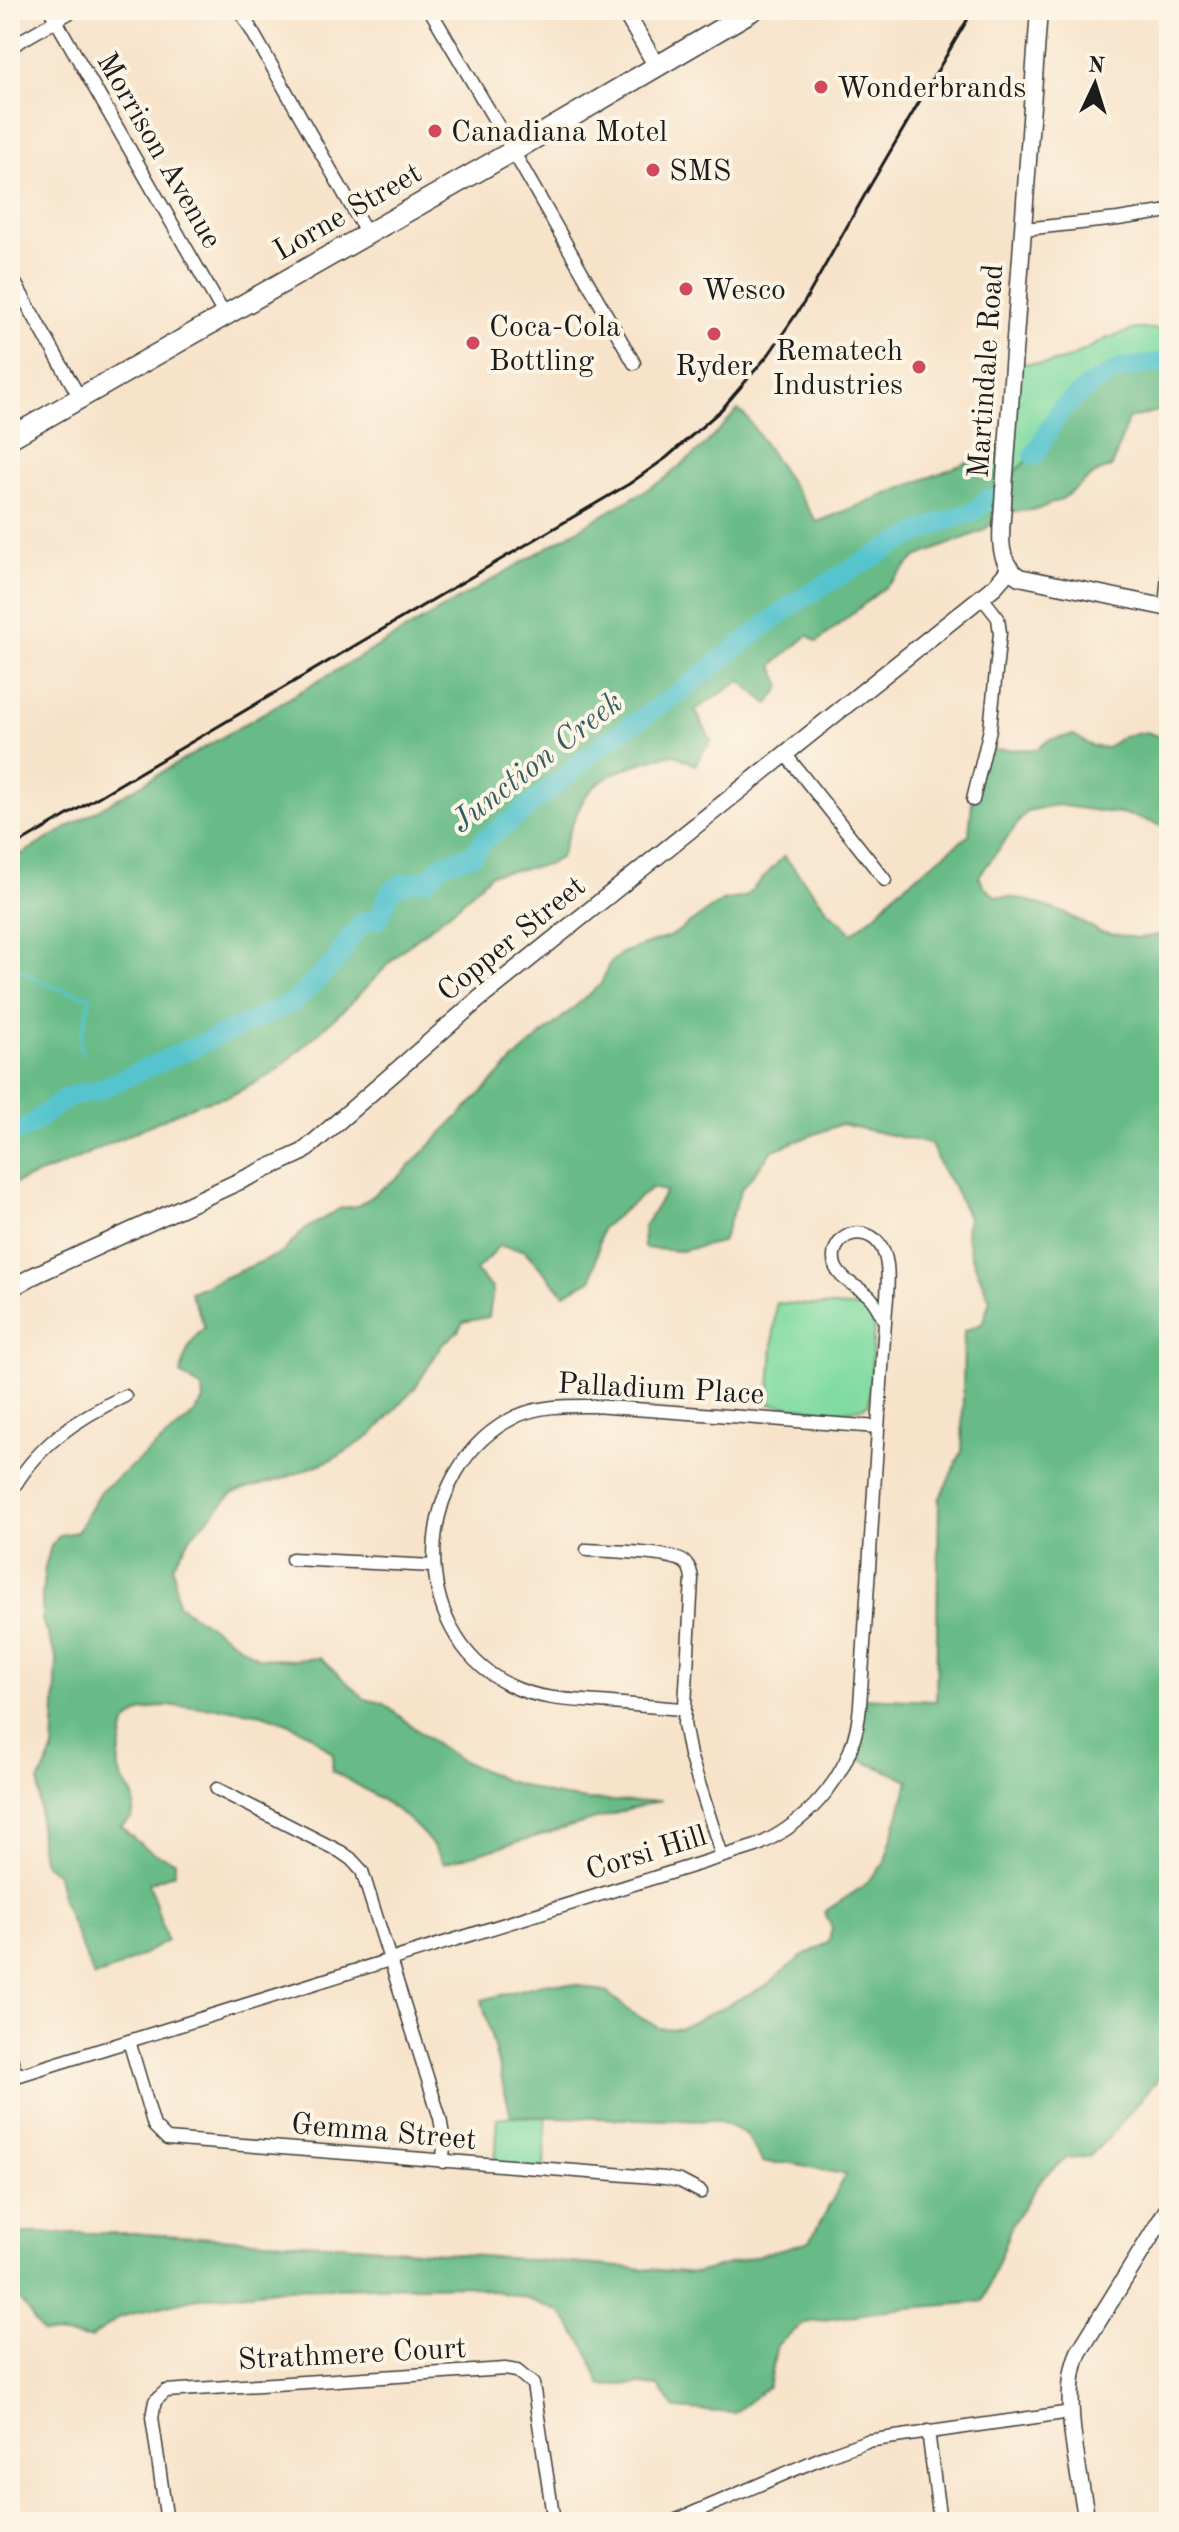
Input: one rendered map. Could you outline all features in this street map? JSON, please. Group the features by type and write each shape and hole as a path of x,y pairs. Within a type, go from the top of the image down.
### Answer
{"main road":[{"name":"Lorne Street","path":"10,438 513,151 744,13"}],"street":[{"path":"10,47 52,15 74,10"},
{"path":"240,10 367,234"},
{"path":"430,10 634,363"},
{"path":"624,10 656,65"},
{"name":"Martindale Road","path":"1010,569 1004,561 1001,541 1039,10"},
{"name":"Morrison Avenue","path":"52,15 225,316"},
{"path":"1024,229 1169,211"},
{"path":"10,274 80,398"},
{"path":"1010,569 1019,577 1167,608 1169,564"},
{"name":"Copper Street","path":"10,1289 303,1152 479,999 995,586 1010,569"},
{"path":"973,800 990,729 1000,633 998,618 981,596"},
{"path":"786,755 885,880"},
{"name":"Corsi Hill","path":"14,2077 722,1856 767,1841 802,1818 833,1784 842,1769 853,1746 859,1722 885,1322 887,1265 886,1252 880,1243 866,1234 848,1235 836,1247 834,1264 841,1276 867,1294 879,1308 885,1322"},
{"path":"10,1494 38,1453 60,1433 125,1396"},
{"name":"Palladium Place","path":"683,1709 543,1697 509,1685 478,1664 458,1641 441,1608 434,1566 440,1507 449,1483 465,1457 491,1432 517,1416 548,1406 594,1406 878,1427"},
{"path":"587,1550 677,1558 691,1569 683,1709 690,1755 722,1856"},
{"path":"292,1559 434,1566"},
{"path":"217,1789 341,1852 358,1866 440,2118 444,2141 443,2162"},
{"name":"Gemma Street","path":"129,2041 154,2126 167,2139 665,2178 680,2181 701,2192"},
{"path":"10,2055 14,2077"},
{"path":"1087,2522 1071,2412 1072,2372 1079,2352 1169,2207"},
{"name":"Strathmere Court","path":"167,2522 152,2417 155,2401 166,2391 505,2369 517,2371 533,2384 554,2522"},
{"path":"672,2522 846,2447 928,2431 1071,2412"},
{"path":"928,2431 940,2522"}],"green space":[{"path":"1136,329 1169,329 1169,360 1120,368 1059,410 1030,457 1006,481 1016,363 1047,364 1070,358 1108,338"},
{"path":"1169,360 1169,408 1128,419 1112,467 1096,473 1062,499 1039,509 1004,513 983,531 916,557 889,584 817,642 808,635 773,665 781,687 768,704 741,681 695,710 711,740 695,765 674,754 628,768 596,785 580,806 560,858 547,865 491,874 461,903 401,951 349,1005 275,1072 230,1096 196,1104 65,1164 10,1185 10,861 663,480 703,447 738,410 747,418 817,522 1008,446 1007,480 1030,457 1059,410 1090,385 1120,368"},
{"path":"990,729 994,750 1037,749 1049,740 1074,735 1092,746 1107,748 1123,736 1147,732 1169,741 1169,828 1133,816 1057,805 1027,811 979,876 995,896 1023,899 1065,913 1100,932 1136,938 1169,934 1169,2066 1090,2156 1067,2158 1043,2177 1012,2224 983,2302 895,2309 804,2323 777,2345 768,2387 734,2413 675,2409 659,2386 601,2386 585,2346 561,2312 525,2298 467,2285 284,2289 192,2299 120,2317 91,2338 43,2333 10,2286 10,2233 128,2233 355,2246 696,2273 810,2241 846,2175 793,2163 763,2163 746,2134 719,2121 511,2116 482,2000 546,1983 577,1985 606,1992 631,2012 659,2028 679,2029 765,1986 801,1957 829,1942 832,1927 824,1912 862,1887 884,1864 909,1780 848,1755 860,1698 936,1701 939,1500 962,1451 964,1331 982,1324 990,1300 971,1255 966,1233 968,1217 931,1144 841,1124 773,1150 741,1190 722,1242 680,1251 644,1248 643,1228 666,1191 651,1188 602,1228 592,1279 564,1294 524,1250 498,1246 475,1271 493,1289 489,1317 463,1322 442,1345 415,1388 372,1435 337,1457 285,1478 233,1493 192,1535 173,1566 178,1605 259,1658 320,1658 365,1699 383,1703 458,1759 504,1780 552,1795 587,1800 662,1800 444,1863 410,1821 380,1798 332,1771 333,1754 310,1734 290,1724 262,1714 225,1708 161,1706 140,1712 125,1724 120,1747 119,1770 134,1802 132,1818 121,1826 146,1848 175,1861 175,1873 149,1883 167,1941 120,1967 94,1977 62,1900 57,1874 44,1864 40,1848 39,1782 53,1752 57,1660 42,1620 45,1567 51,1546 60,1535 77,1532 99,1493 191,1417 204,1401 203,1389 181,1374 188,1348 205,1327 190,1292 282,1253 304,1230 341,1208 358,1206 402,1174 520,1054 601,984 609,964 622,953 671,936 722,901 745,897 784,856 828,910 852,933 876,914 896,892 969,835 973,791"},
{"path":"776,1303 867,1308 874,1326 869,1404 835,1411 769,1404"},
{"path":"546,2117 544,2169 495,2165 498,2118"}],"waterway":[{"name":"Junction Creek","path":"1034,456 1060,410 1090,385 1120,369 1169,361"},
{"name":"Junction Creek","path":"10,1134 32,1124 65,1099 96,1091 294,1002 336,961 363,922 379,919 389,893 401,884 429,879 441,865 474,854 484,840 609,740 676,695 793,604 900,542 973,512 988,499"},
{"path":"10,964 42,982 89,996 81,1040 82,1055"},
{"path":"75,1095 78,1084"}],"railway":[{"path":"10,849 629,484 666,458 721,410 769,354 805,301 973,10"}],"place":[{"name":"Wonderbrands","path":"821,87"},
{"name":"Canadiana Motel","path":"435,131"},
{"name":"SMS","path":"653,170"},
{"name":"Wesco","path":"686,289"},
{"name":"Ryder","path":"714,334"},
{"name":"Coca-Cola Bottling","path":"473,343"},
{"name":"Rematech Industries","path":"919,367"}]}
